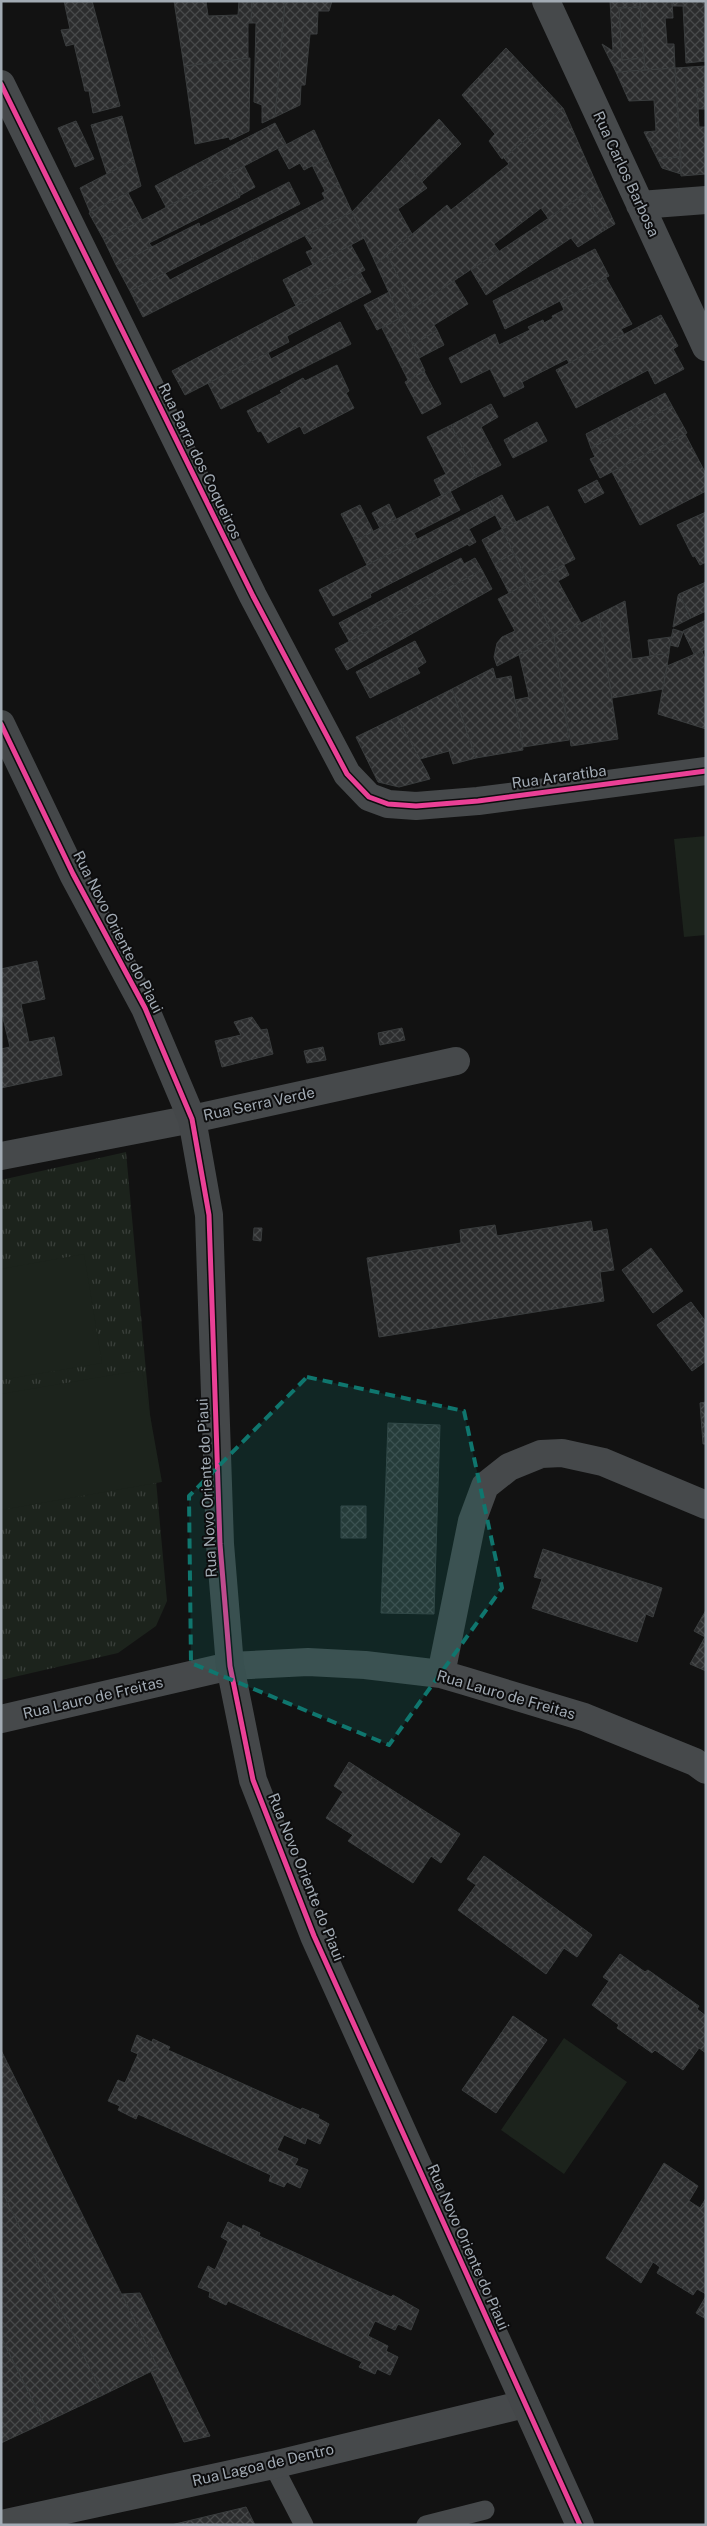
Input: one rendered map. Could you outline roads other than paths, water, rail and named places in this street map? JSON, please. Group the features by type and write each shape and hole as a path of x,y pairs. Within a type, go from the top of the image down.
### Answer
{"street":[{"name":"Rua Carlos Barbosa","path":"546,1 706,347"},
{"name":"Rua Barra dos Coqueiros","path":"1,84 253,596 347,774 369,797 388,804 416,806"},
{"path":"640,205 706,200"},
{"name":"Rua Novo Oriente do Piaui","path":"1,724 73,874 145,1008 192,1119 209,1215 220,1544 230,1666 253,1780 314,1936 580,2525"},
{"name":"Rua Araratiba","path":"416,806 478,801 706,770"},
{"name":"Rua Serra Verde","path":"1,1156 192,1119 456,1061"},
{"path":"441,1674 472,1521 485,1486 509,1467 541,1454 562,1453 602,1462 706,1505"},
{"name":"Rua Lauro de Freitas","path":"1,1719 230,1666 318,1662 365,1665 441,1674 584,1718 695,1762 706,1770"},
{"name":"Rua Lagoa de Dentro","path":"1,2524 273,2465 525,2404"}],"lane":[{"path":"273,2465 304,2525"},
{"path":"426,2525 485,2510"}]}
